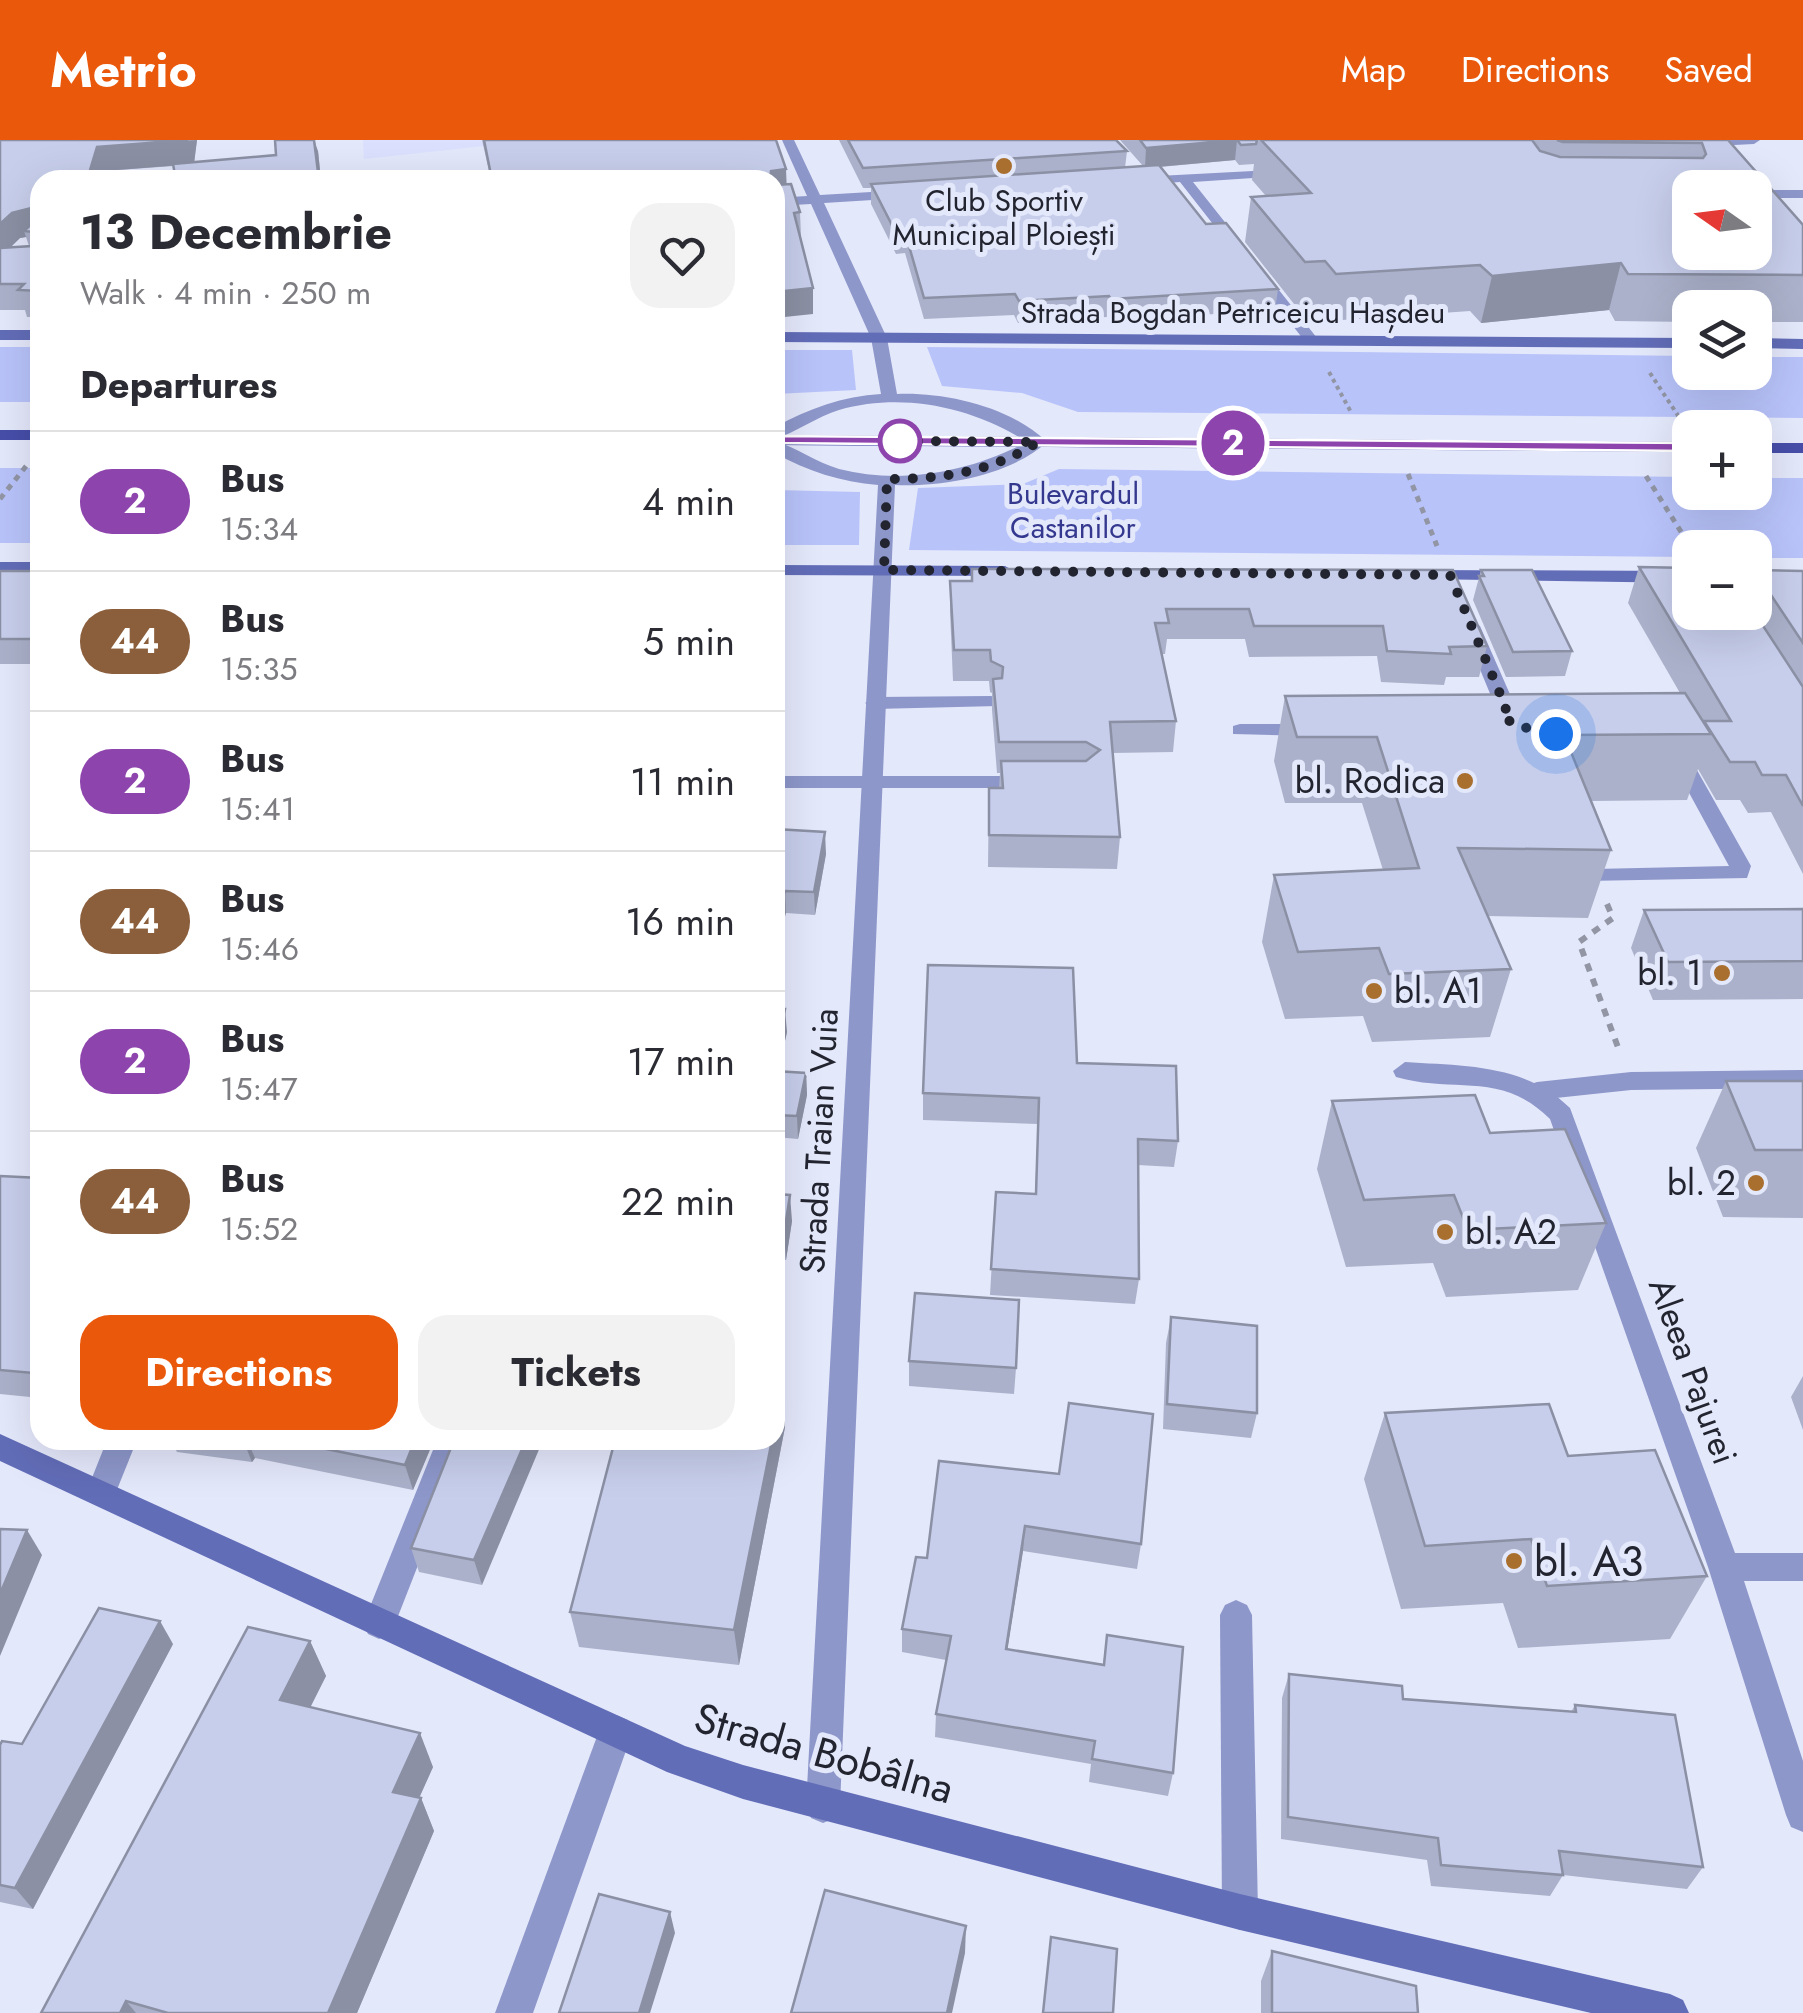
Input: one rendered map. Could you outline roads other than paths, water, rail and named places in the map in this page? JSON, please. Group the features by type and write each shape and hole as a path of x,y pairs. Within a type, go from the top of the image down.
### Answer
{"main road":[{"path":"0,434 30,435"},
{"path":"785,440 1672,447"},
{"path":"1772,448 1803,448"}],"street":[{"path":"788,140 879,338 890,400"},
{"path":"1680,145 1754,140"},
{"path":"1132,167 1145,181"},
{"path":"1125,182 1294,171"},
{"path":"1183,178 1312,341"},
{"path":"785,201 915,193"},
{"path":"1772,194 1803,194"},
{"path":"0,334 30,335"},
{"name":"Strada Bogdan Petriceicu Hașdeu","path":"785,337 1672,343"},
{"path":"1772,343 1803,344"},
{"path":"785,429 833,407 890,400 966,406 996,416 1038,442 980,469 948,476 887,479 815,466 785,446"},
{"name":"Strada Traian Vuia","path":"823,1806 887,479"},
{"path":"0,567 30,567"},
{"path":"785,570 1020,571"},
{"path":"1410,575 1456,592 1672,578"},
{"path":"1456,592 1506,708 1502,724"},
{"path":"874,703 991,702"},
{"path":"1240,730 1335,730"},
{"path":"1594,876 1739,873 1740,866 1665,736"},
{"path":"785,782 1063,782"},
{"path":"1405,1071 1515,1082 1537,1091 1631,1082 1803,1079"},
{"name":"Aleea Pajurei","path":"1537,1091 1561,1116 1724,1567 1803,1815"},
{"name":"Strada Bobâlna","path":"0,1446 679,1760 823,1806 1240,1912 1670,2013"},
{"path":"100,1493 118,1450"},
{"path":"379,1624 448,1450"},
{"path":"1724,1567 1803,1567"},
{"path":"1236,1615 1240,1912"},
{"path":"514,2013 616,1731"}],"place":[{"name":"Club Sportiv Municipal Ploiești","path":"1004,166"},
{"name":"bl. Rodica","path":"1465,781"},
{"name":"bl. 1","path":"1722,973"},
{"name":"bl. A1","path":"1374,991"},
{"name":"bl. 2","path":"1756,1183"},
{"name":"bl. A2","path":"1445,1232"},
{"name":"bl. A3","path":"1514,1561"}],"park label":[{"name":"Bulevardul Castanilor","path":"1073,510"}]}
